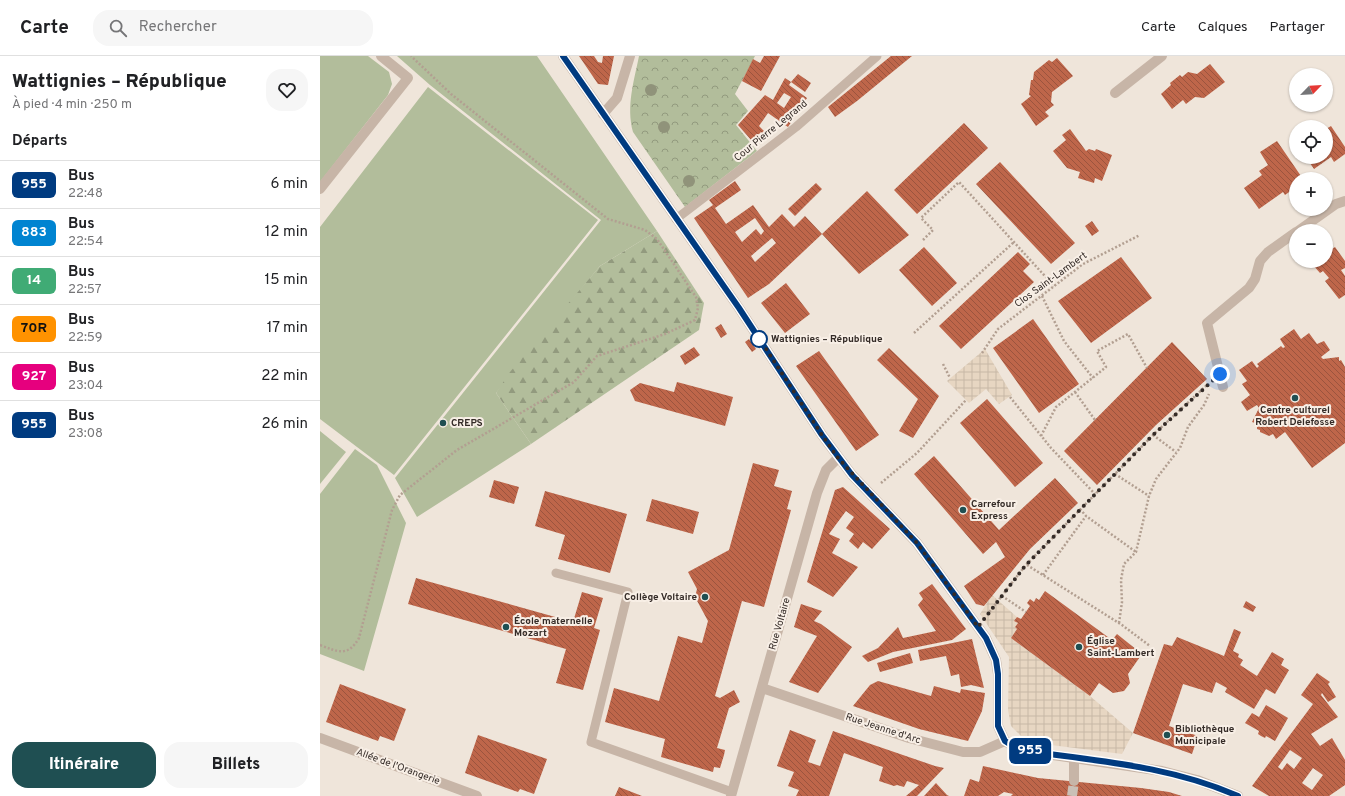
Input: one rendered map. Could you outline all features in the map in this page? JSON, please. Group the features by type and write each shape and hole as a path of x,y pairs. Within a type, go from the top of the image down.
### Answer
{"street":[{"path":"320,189 408,78 381,56"},
{"path":"563,56 739,308 838,458 917,543 978,627 991,648 996,660 999,689 997,717 1001,735 1005,741 1019,750 1141,766 1197,780 1238,796"},
{"path":"603,114 617,98 630,56"},
{"path":"1115,93 1162,56"},
{"path":"1308,224 1336,204 1345,201"},
{"path":"1223,387 1207,323 1249,288 1255,279 1260,261 1268,252 1289,238"},
{"name":"Rue Voltaire","path":"731,794 817,494 826,470 838,458"},
{"name":"Rue Jeanne d'Arc","path":"762,688 908,738 962,752 980,752 1005,741"},
{"name":"Allée de l'Orangerie","path":"320,738 477,796"},
{"path":"1074,758 1074,781"}],"lane":[{"name":"Cour Pierre Legrand","path":"676,219 796,127 877,56"},
{"path":"556,573 628,592 591,742 731,794"}],"path":[{"path":"320,645 337,651 349,650 354,646 359,638 392,510 400,495 456,450 574,382 597,356 665,334 689,323 695,320 698,308 696,297 657,239 645,230 608,219 451,94 411,56"},
{"path":"923,240 933,230 921,218 959,182 1054,286"},
{"name":"Clos Saint-Lambert","path":"982,353 998,330 1083,264 1140,235"},
{"path":"914,333 1014,242"},
{"path":"1042,296 1064,341 1093,378"},
{"path":"1041,436 1056,407 1106,368 1098,351 1128,334 1147,368"},
{"path":"943,364 950,378"},
{"path":"978,627 1027,565 1080,509 1153,435 1220,374"},
{"path":"1119,623 1122,602 1120,580 1124,564 1136,552 1149,496 1156,479 1180,448 1188,427 1204,405 1220,374"},
{"path":"1075,392 1095,420"},
{"path":"1010,397 1041,436 1095,494"},
{"path":"870,493 917,453 966,400"},
{"path":"1153,435 1176,452"},
{"path":"1115,474 1149,496"},
{"path":"1080,509 1086,516 1136,552"},
{"path":"1043,575 1086,516"},
{"path":"1027,565 1119,623 1150,646"},
{"path":"1002,596 1026,612"}],"green space":[{"path":"320,56 368,56 389,72 392,84 388,95 320,182"},
{"path":"397,56 537,56 657,231 600,266 496,393 531,444 417,517 395,478 601,220 430,85"},
{"path":"639,56 755,56 735,94 748,111 736,125 757,151 685,207 633,132 630,113 633,84"},
{"path":"428,87 598,220 394,475 320,419 320,227"},
{"path":"657,231 704,303 699,330 531,444 496,393 510,372 600,266"},
{"path":"320,431 346,452 320,484"},
{"path":"355,449 377,465 406,523 364,671 320,654 320,494"}],"shaded area":[{"path":"985,349 1012,395 999,404 986,389 969,403 947,381"},
{"path":"992,595 1017,617 1014,621 1018,623 1015,627 1017,629 1011,638 1090,696 1133,733 1122,754 1043,744 1022,737 1011,726 1008,710 1009,657 980,614"}],"building":[{"path":"579,56 594,56 598,62 602,63 603,56 614,56 608,85 598,84"},
{"path":"764,56 780,56 761,91 742,81 753,59 760,63"},
{"path":"891,56 912,56 835,117 828,107"},
{"path":"1057,58 1073,76 1052,92 1051,102 1054,105 1045,112 1049,116 1036,126 1021,104 1031,96 1029,95 1031,80 1033,80 1034,72 1049,60 1052,62"},
{"path":"1210,64 1225,82 1204,98 1195,97 1186,104 1183,100 1172,109 1161,94 1171,85 1170,83 1180,75 1182,77 1188,72 1197,74"},
{"path":"798,74 811,83 805,92 791,82"},
{"path":"785,78 791,82 789,85 807,98 788,127 768,113 759,126 767,134 765,136 761,132 752,141 738,125 765,95 773,100","holes":["784,93 791,97 784,108 777,103"]},
{"path":"964,123 988,148 917,214 894,190"},
{"path":"1070,129 1086,151 1089,149 1095,151 1096,149 1112,155 1102,181 1095,178 1094,183 1078,178 1080,172 1067,168 1053,151 1066,140 1062,135"},
{"path":"1333,129 1345,147 1345,154 1334,162"},
{"path":"1277,141 1289,159 1289,164 1293,164 1298,172 1289,172 1289,192 1285,195 1283,192 1259,209 1244,188 1262,175 1259,171 1268,165 1260,152"},
{"path":"1000,162 1075,243 1051,264 976,184"},
{"path":"1311,164 1321,164 1314,169"},
{"path":"735,181 741,190 715,208 726,224 753,205 769,227 782,214 794,227 805,216 822,234 769,284 748,298 694,218 713,205 709,200","holes":["755,218 764,231 761,235 756,229 742,242 735,232","772,238 776,243 755,262 751,256"]},
{"path":"816,183 822,189 795,216 788,209"},
{"path":"867,191 909,235 859,274 822,234"},
{"path":"1092,221 1099,231 1092,236 1085,226"},
{"path":"924,247 957,283 932,306 899,270"},
{"path":"1335,247 1345,261 1345,268 1341,270 1345,276 1345,295 1339,299 1325,281 1329,278 1323,271 1320,273 1316,268 1333,268 1333,248"},
{"path":"1018,252 1030,264 1023,271 1034,282 961,349 939,326"},
{"path":"1121,257 1152,298 1091,343 1058,301"},
{"path":"786,283 810,314 785,333 761,303"},
{"path":"1033,319 1079,384 1039,413 993,348"},
{"path":"721,324 727,334 721,338 715,328"},
{"name":"Centre culturel Robert Delefosse","path":"1294,329 1301,339 1309,333 1317,344 1324,341 1330,350 1321,357 1323,359 1339,357 1339,361 1341,360 1345,367 1345,443 1312,468 1285,432 1276,439 1273,434 1269,436 1260,432 1260,430 1254,425 1255,423 1252,422 1259,408 1257,405 1247,411 1241,402 1250,395 1242,384 1247,381 1239,370 1252,361 1257,368 1259,366 1257,364 1281,346 1283,348 1285,347 1280,339"},
{"path":"749,339 756,349 752,352 745,342"},
{"path":"1172,342 1207,379 1156,425 1097,485 1064,451"},
{"path":"694,347 700,355 685,365 680,356"},
{"path":"889,348 939,396 913,438 899,431 918,399 877,360"},
{"path":"819,351 879,435 856,451 796,366"},
{"path":"677,382 733,397 725,426 635,401 630,390 640,383 674,392"},
{"path":"987,399 1043,463 1015,487 960,423"},
{"path":"934,456 999,530 1055,478 1078,503 1030,549 984,606 976,604 964,586 1005,557 996,542 983,554 914,474"},
{"path":"753,463 779,470 774,486 792,491 787,509 791,510 764,607 742,601 715,696 720,698 734,690 740,702 729,708 717,748 725,750 724,755 720,768 714,767 713,772 661,757 665,739 605,722 614,688 659,701 678,636 702,643 708,621 695,597 697,589 688,572 729,550"},
{"path":"494,480 519,487 514,504 489,497"},
{"path":"843,487 890,529 872,549 863,542 858,549 849,541 854,534 846,528 854,517 846,511 829,534 840,539 832,553 858,567 833,597 807,582 835,490"},
{"path":"545,491 627,514 610,573 558,559 565,535 535,526"},
{"path":"652,499 699,512 693,534 646,521"},
{"path":"416,578 573,622 582,592 603,598 594,628 600,630 583,690 556,683 566,649 408,604"},
{"path":"932,584 966,629 952,640 893,652 868,662 862,656 878,648 898,627 903,638 936,631 918,605 923,599 919,593"},
{"name":"Église Saint-Lambert","path":"1045,591 1112,640 1117,634 1142,654 1128,674 1130,683 1124,691 1113,693 1099,683 1090,696 1011,638 1017,629 1015,627 1018,623 1014,621 1017,617 1021,619 1030,606 1027,603 1030,599 1034,602 1036,598 1039,600"},
{"path":"1246,601 1256,607 1253,612 1243,607"},
{"path":"801,604 822,611 814,621 821,624 852,647 818,693 789,682 817,636 794,627"},
{"path":"1234,629 1241,632 1233,651 1239,654 1238,657 1243,660 1240,665 1257,676 1272,652 1284,659 1281,665 1289,670 1275,694 1266,689 1254,709 1225,692 1227,688 1216,682 1212,693 1183,684 1169,726 1198,736 1192,754 1133,733 1164,644 1172,646 1177,637 1224,656"},
{"path":"972,639 984,688 971,685 961,687 959,674 951,676 946,656 920,661 918,650"},
{"path":"910,653 913,663 880,672 877,663"},
{"path":"1317,673 1330,682 1328,684 1336,697 1328,702 1322,693 1321,695 1338,717 1311,734 1320,746 1332,738 1345,760 1345,785 1329,796 1269,796 1252,786 1313,704 1301,695","holes":["1290,750 1302,758 1294,769 1287,763 1282,770 1278,767","1313,768 1323,775 1312,790 1302,783"]},
{"path":"878,681 931,696 934,686 960,693 961,689 985,693 982,711 968,741 919,729 853,706 870,685"},
{"path":"340,684 406,709 394,741 380,736 378,741 326,722"},
{"path":"1266,705 1288,718 1275,741 1266,736 1265,738 1261,736 1258,734 1259,731 1245,723 1252,713 1259,717"},
{"path":"790,730 816,740 808,762 820,766 833,731 944,768 917,796 906,796 919,785 907,781 904,787 897,785 894,786 879,781 883,767 844,753 829,796 796,796 799,790 788,786 794,772 777,766"},
{"path":"478,735 547,759 534,794 520,789 518,792 465,773"},
{"path":"983,766 1038,778 1141,788 1169,792 1182,796 1011,796 1013,794 1004,792 998,796 964,796 970,779 979,782"},
{"path":"936,783 947,795 949,796 924,796"},
{"path":"619,787 642,796 615,796"}],"tunnel":[{"path":"1072,796 1074,781"}],"bus line":[{"name":"955","path":"563,56 739,308 838,458 852,475 917,543 939,571 986,638 996,660 999,689 997,717 998,726 1005,741 1019,750 1141,766 1197,780 1238,796"}],"place":[{"name":"Wattignies – République","path":"759,339"},
{"name":"Centre culturel Robert Delefosse","path":"1295,398"},
{"name":"CREPS","path":"443,423"},
{"name":"Carrefour Express","path":"963,510"},
{"name":"Collège Voltaire","path":"705,597"},
{"name":"École maternelle Mozart","path":"506,627"},
{"name":"Église Saint-Lambert","path":"1079,647"},
{"name":"Bibliothèque Municipale","path":"1167,735"}],"route":[{"path":"759,339 757,335 838,458 852,475 917,543 939,571 978,627 1025,566 1153,435 1220,374"}]}
